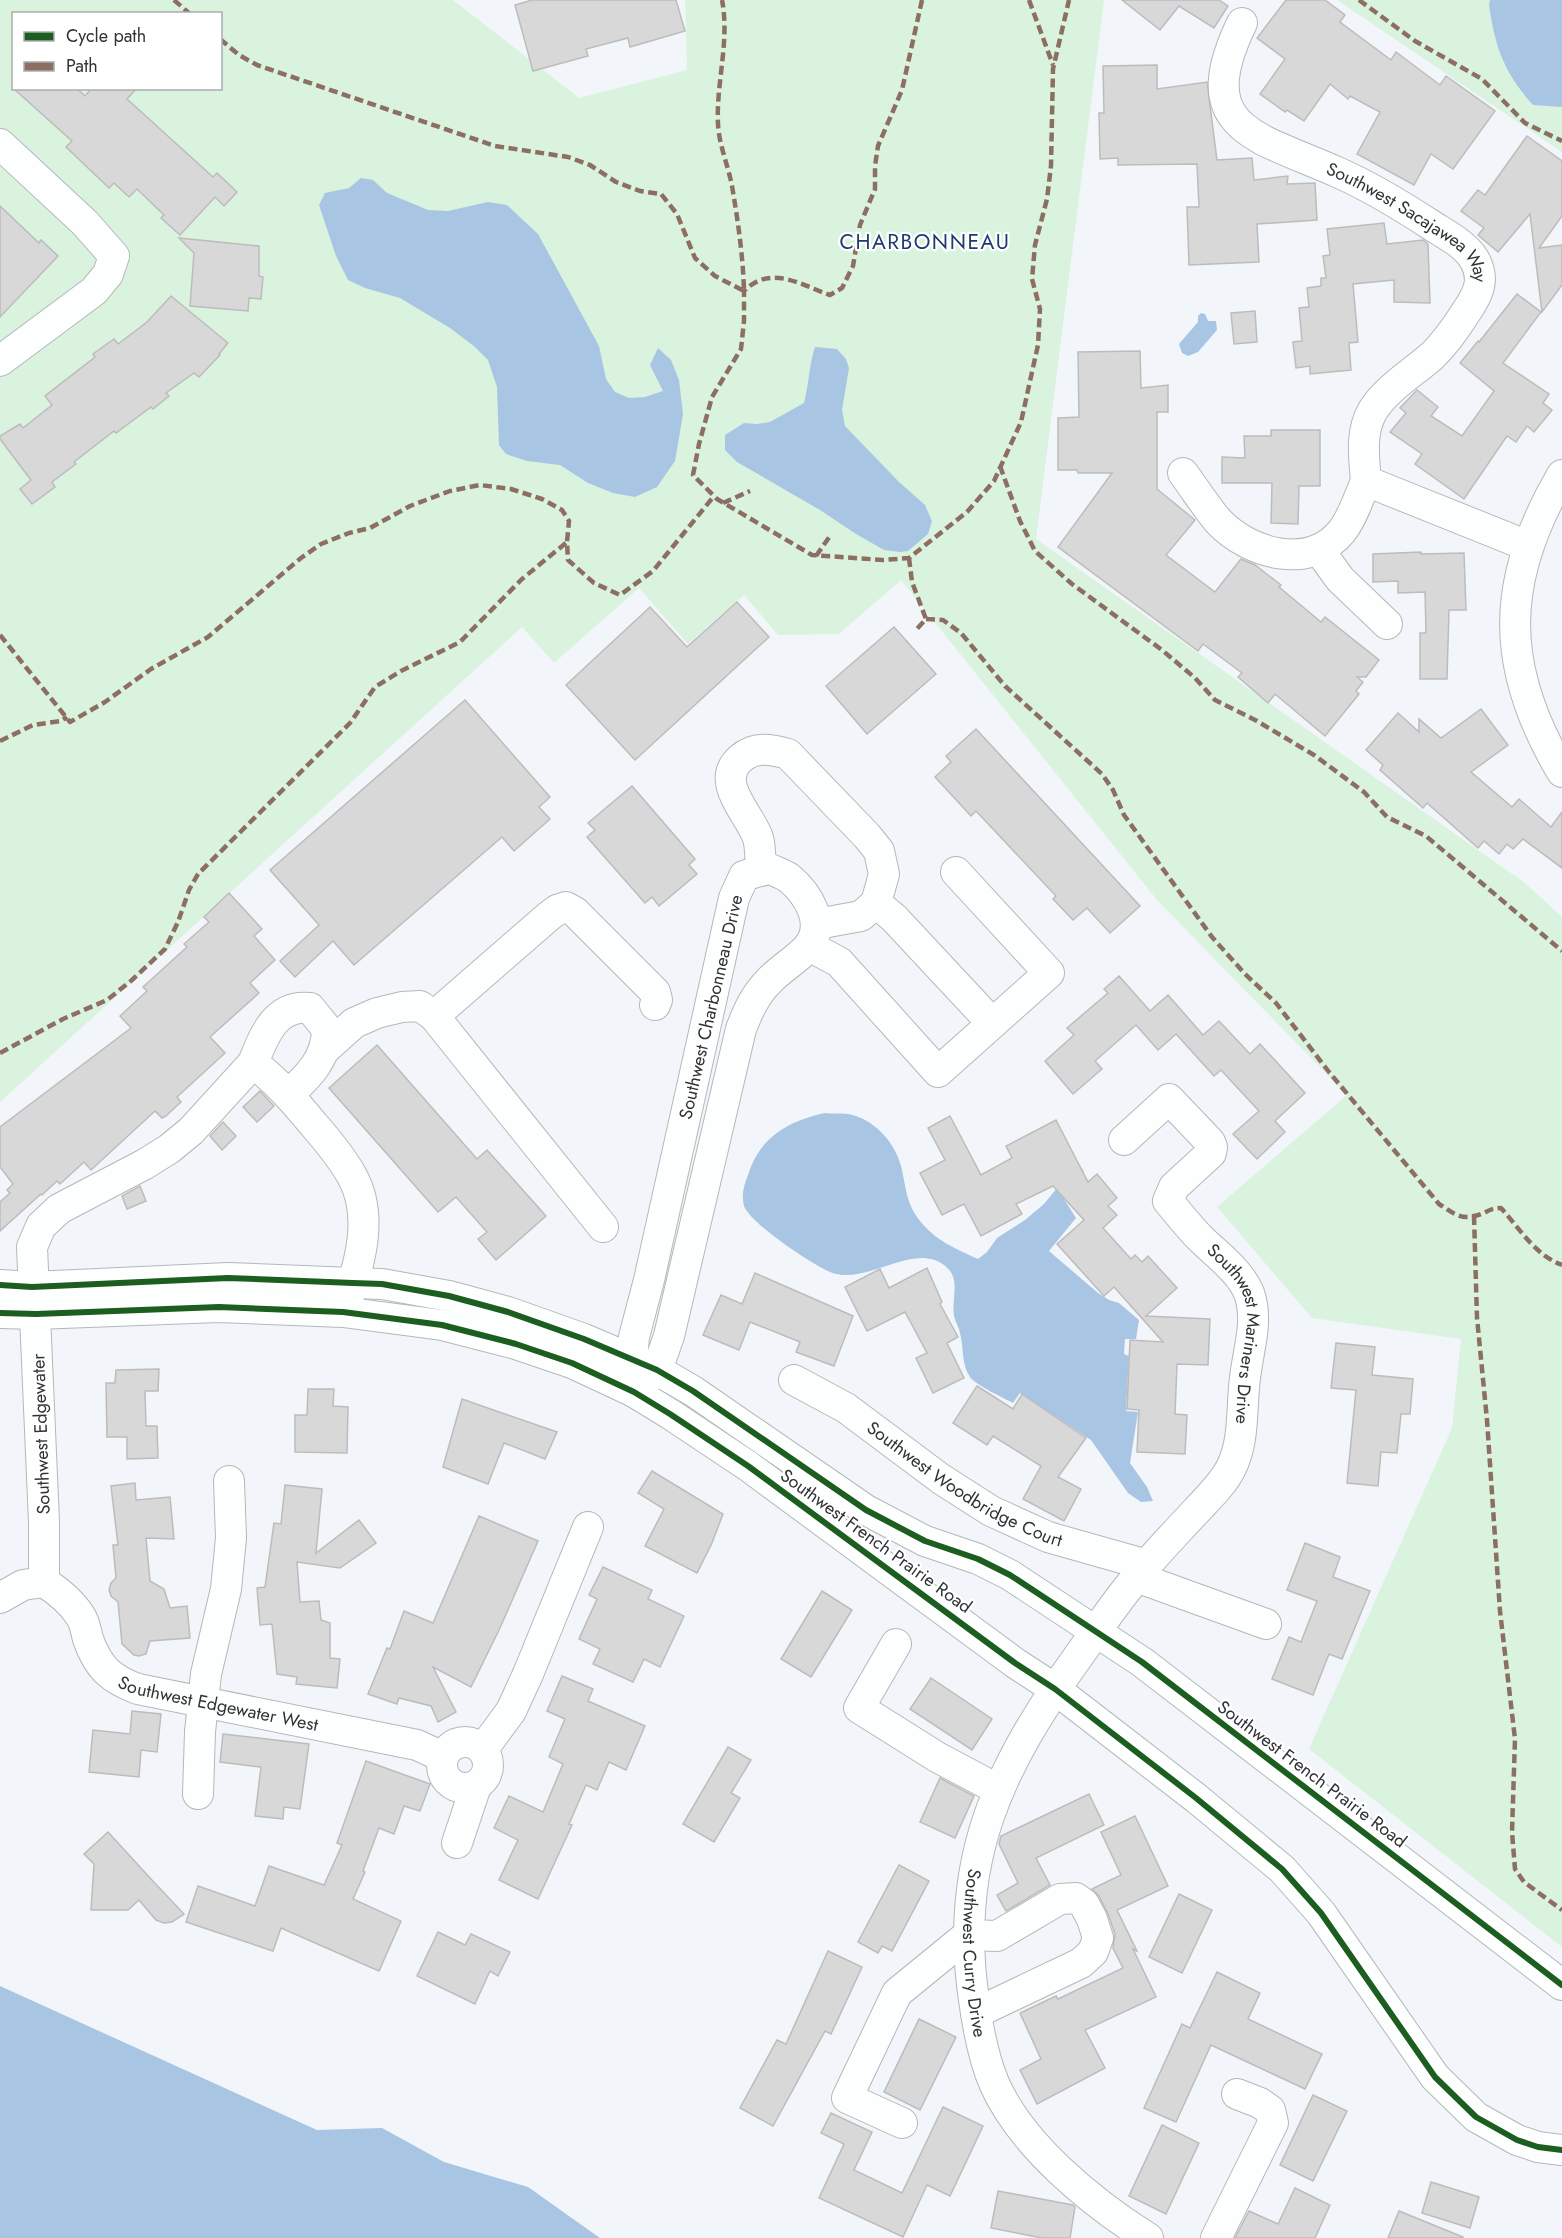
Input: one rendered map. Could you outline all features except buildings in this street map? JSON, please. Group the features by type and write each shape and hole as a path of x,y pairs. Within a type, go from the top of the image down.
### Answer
{"street":[{"name":"Southwest Sacajawea Way","path":"1183,474 1220,522 1235,535 1252,545 1272,553 1294,556 1319,550 1342,532 1355,508 1365,481 1363,436 1373,411 1390,390 1450,338 1478,295 1481,275 1473,257 1459,243 1409,211 1340,173 1264,142 1247,132 1232,116 1224,96 1224,73 1230,47 1242,24"},
{"path":"0,144 85,224 114,256 108,274 94,291 0,360"},
{"path":"1562,475 1548,499 1528,546 1518,580 1514,620 1518,665 1529,706 1545,744 1562,772"},
{"path":"1365,481 1528,546"},
{"path":"1319,550 1340,579 1387,624"},
{"path":"813,935 861,916 876,903 884,874 879,851 845,812 788,754 770,749 750,751 738,760 730,774 731,785 758,838 761,871 768,868 787,877 812,906 813,935 938,1072 1049,973 956,873"},
{"name":"Southwest Charbonneau Drive","path":"644,1365 634,1337 657,1246 734,898 744,876 761,871"},
{"path":"876,903 894,918 992,1023"},
{"path":"434,1016 549,916 557,910 566,908 575,912 655,993 657,1000 655,1005"},
{"name":"Southwest Charbonneau Drive","path":"634,1392 644,1365 669,1336 741,1029 752,1004 768,981 813,935"},
{"path":"324,1050 354,1023 402,1007 420,1006 434,1016 603,1227"},
{"path":"289,1094 309,1075 327,1042 327,1029 310,1008 298,1007 277,1019 264,1034 253,1063 289,1094 332,1145 353,1178 361,1207 363,1238 360,1260 343,1312"},
{"name":"Southwest Edgewater","path":"44,1582 44,1522 32,1247 40,1226 59,1209 146,1164 169,1149 210,1112 253,1063"},
{"name":"Southwest Mariners Drive","path":"1097,1631 1141,1571 1215,1491 1230,1470 1239,1447 1245,1378 1253,1334 1253,1312 1249,1293 1239,1276 1197,1236 1168,1201 1174,1187 1211,1153 1210,1142 1169,1099 1124,1140"},
{"name":"Southwest French Prairie Road","path":"0,1313 34,1301 228,1278 353,1282 382,1284 449,1296 508,1312 584,1339 644,1365 731,1417 866,1510 925,1541 978,1559 1011,1575 1097,1631 1142,1662 1562,1985"},
{"name":"Southwest French Prairie Road","path":"0,1285 34,1301 343,1312 442,1324 516,1344 572,1363 634,1392 748,1466 1015,1663 1054,1689 1196,1798 1282,1869 1320,1913 1435,2077 1476,2117 1517,2140 1538,2147 1562,2150"},
{"name":"Southwest Woodbridge Court","path":"794,1380 846,1408 941,1479 991,1511 1048,1537 1141,1571 1266,1624"},
{"path":"198,1794 200,1732 206,1674 226,1589 231,1538 229,1481"},
{"path":"483,1749 511,1711 588,1527"},
{"path":"0,1599 23,1585 44,1582"},
{"name":"Southwest Edgewater West","path":"44,1582 57,1590 82,1618 94,1655 104,1670 120,1682 138,1689 417,1745 443,1757"},
{"name":"Southwest Curry Drive","path":"1097,1631 1054,1689 1021,1744 999,1790 981,1838 968,1935 980,2043 1003,2101 1026,2134 1053,2163 1099,2203 1148,2238"},
{"path":"896,1644 859,1708 937,1757 999,1790"},
{"path":"457,1843 476,1786 487,1775 489,1764 483,1749 474,1743 458,1742 449,1748 443,1757 441,1768 445,1778 456,1787 466,1789 476,1786"},
{"path":"902,2123 847,2098 897,1993 968,1935 997,1936 1060,1899 1076,1898 1084,1904 1098,1938 1093,1953 1082,1964 976,2013"},
{"path":"1216,2238 1274,2123 1270,2110 1260,2103 1237,2094"}],"green space":[{"path":"0,0 453,0 579,98 687,70 685,0 1104,0 1036,539 1525,883 1562,917 1562,1947 1309,1749 1452,1428 1461,1339 1312,1318 1217,1207 1347,1095 1157,900 901,580 839,634 778,635 744,595 688,644 639,588 554,663 522,627 0,1102"},
{"path":"1337,0 1562,0 1562,152"}],"water":[{"path":"1490,0 1562,0 1562,107 1533,105 1515,82 1498,47 1491,20"},
{"path":"361,178 373,180 387,193 428,210 448,211 488,202 507,205 538,234 599,346 606,379 615,392 629,398 645,397 663,391 650,365 658,348 671,360 679,380 683,414 675,461 657,487 635,497 613,493 588,483 560,465 527,461 506,454 499,445 497,387 488,360 450,328 400,298 365,288 348,280 336,256 319,205 325,193 349,188"},
{"path":"1201,313 1205,314 1208,321 1216,321 1217,330 1198,352 1188,356 1182,353 1179,344 1198,322 1198,316"},
{"path":"815,347 837,349 846,359 849,368 842,410 845,426 899,482 925,505 932,521 928,534 908,551 884,550 737,462 725,450 725,435 744,423 770,422 804,403"},
{"path":"825,1113 857,1116 882,1132 898,1157 910,1203 921,1222 935,1236 978,1259 987,1252 997,1238 1025,1220 1044,1204 1074,1167 1083,1169 1084,1181 1064,1199 1076,1218 1049,1251 1098,1293 1119,1303 1139,1320 1136,1339 1125,1339 1124,1354 1129,1356 1126,1411 1138,1412 1130,1463 1147,1487 1153,1501 1141,1502 1128,1493 1091,1440 1020,1393 1013,1403 984,1388 970,1377 965,1367 961,1338 954,1316 953,1276 944,1265 931,1259 918,1258 858,1274 844,1275 830,1272 769,1233 749,1214 744,1206 743,1190 760,1150 777,1133 788,1126"},
{"path":"0,1986 317,2130 382,2128 444,2162 528,2187 600,2238 0,2238"}],"marked path":[{"path":"174,0 188,12"},
{"path":"222,41 239,55 257,65 495,146 568,157 590,165 616,182 640,191 661,194 677,214 695,258 715,276 744,291 736,212 718,124 724,46 722,0"},
{"path":"922,0 902,90 878,146 875,189 860,225 853,266 842,288 830,295 797,282 775,278 754,283 744,291 741,349 712,397 699,444 693,475 717,499 812,555 883,560 909,558 967,512 994,481 1021,422 1038,345 1040,309 1032,279 1035,245 1047,199 1051,166 1053,69 1069,0"},
{"path":"1029,0 1053,65"},
{"path":"1359,0 1415,41 1482,79 1525,123 1562,141"},
{"path":"1000,466 1020,521 1035,551 1072,584 1162,650 1195,678 1215,700 1257,721 1314,755 1364,792 1387,817 1426,836 1562,951"},
{"path":"0,635 70,722 105,702 151,669 208,637 301,558 321,544 370,528 410,506 450,491 480,485 511,489 542,499 562,510 569,521 568,560 594,583 620,595 653,571 714,496"},
{"path":"723,503 750,491"},
{"path":"816,556 830,536"},
{"path":"0,1053 63,1019 107,1000 132,980 165,949 198,874 350,723 375,687 401,671 460,642 522,579 567,542"},
{"path":"909,558 912,582 926,619 915,631"},
{"path":"926,619 943,620 961,633 1005,686 1102,774 1113,790 1124,815 1212,937 1245,974 1276,1003 1329,1072 1439,1204 1464,1217 1501,1208 1536,1248 1552,1261 1562,1265"},
{"path":"0,741 33,725 61,721 67,717"},
{"path":"1474,1216 1477,1318 1487,1420 1500,1611 1515,1739 1512,1832 1515,1869 1524,1882 1562,1910"}],"cycle path":[{"path":"0,1285 32,1287 228,1278 382,1284 449,1296 508,1312 584,1339 657,1370 693,1391 866,1510 925,1541 978,1559 1010,1575 1142,1662 1562,1985"},
{"path":"0,1313 36,1314 219,1307 343,1312 442,1325 516,1344 572,1363 634,1392 748,1466 1015,1663 1055,1689 1196,1798 1282,1869 1321,1913 1435,2077 1476,2117 1517,2140 1538,2147 1562,2150"}],"district":[{"name":"CHARBONNEAU","path":"925,242"}]}
